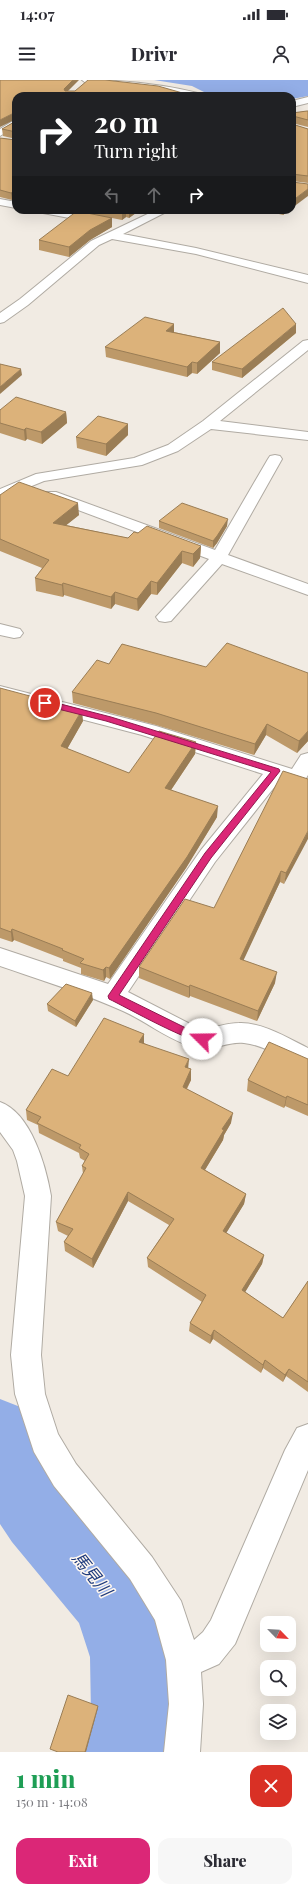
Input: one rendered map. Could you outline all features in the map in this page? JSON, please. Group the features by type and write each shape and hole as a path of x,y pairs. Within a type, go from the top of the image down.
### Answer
{"street":[{"path":"86,80 178,92"},
{"path":"78,90 89,80"},
{"path":"296,103 308,100"},
{"path":"0,133 12,127"},
{"path":"0,202 12,204"},
{"path":"65,214 130,226"},
{"path":"0,319 24,302 82,253 109,235 156,214"},
{"path":"109,235 196,252 308,279"},
{"path":"0,494 21,484 41,478 137,462 158,456 188,440 308,344"},
{"path":"208,424 308,436"},
{"path":"165,617 219,557 275,459"},
{"path":"21,484 308,590"},
{"path":"0,692 101,717 296,778 308,760"},
{"path":"113,996 208,856 276,771"},
{"path":"0,958 113,996 202,1039 215,1038 229,1033 244,1033 258,1037 308,1059"},
{"path":"0,1113 17,1134 26,1150 34,1170 38,1196 26,1355 30,1394 45,1441 65,1475 141,1568 169,1613 183,1660 186,1704 184,1744 182,1752"},
{"path":"183,1660 198,1657 213,1648 222,1632 296,1460 308,1439"}],"water":[{"path":"154,80 308,80 308,96 296,98 296,92 204,92 192,86"}],"building":[{"path":"0,80 73,80 64,89 65,91 75,91 88,80 105,80 158,86 179,92 12,92 12,114 0,120"},
{"path":"308,111 308,120 296,117 296,112"},
{"path":"12,123 12,131 2,129"},
{"path":"296,125 308,129 308,176 296,174"},
{"path":"0,138 12,140 12,192 0,190"},
{"path":"296,182 308,184 308,189 296,198"},
{"path":"73,214 92,214 112,218 90,230 69,247 39,240"},
{"path":"283,308 296,324 242,369 212,362"},
{"path":"145,317 174,324 166,331 220,342 197,363 192,362 187,367 105,347"},
{"path":"0,364 21,369 0,387"},
{"path":"16,397 66,412 41,432 26,428 24,430 0,423 0,410"},
{"path":"98,416 128,424 106,444 76,437"},
{"path":"19,482 78,503 53,523 128,538 134,532 138,533 147,526 201,546 193,554 182,551 157,583 151,581 137,599 115,592 111,597 63,583 62,585 35,578 49,560 0,539 0,495"},
{"path":"182,503 228,519 213,541 159,521"},
{"path":"227,643 308,673 308,731 299,741 267,724 255,744 156,713 72,692 97,660 109,664 122,644 206,667"},
{"path":"0,688 82,710 61,746 129,773 159,731 196,742 165,788 218,806 187,857 109,968 106,967 103,970 80,963 84,959 62,950 63,949 12,929 11,932 0,928"},
{"path":"283,771 308,779 308,831 286,873 281,871 240,959 277,972 258,1011 190,985 189,987 139,967 185,899 214,908"},
{"path":"66,984 92,993 75,1021 47,1004"},
{"path":"104,1018 144,1034 139,1042 189,1059 185,1067 191,1069 183,1087 233,1113 222,1129 224,1130 201,1168 246,1194 223,1231 264,1255 242,1290 283,1318 308,1281 308,1382 289,1369 285,1375 265,1360 263,1365 214,1330 211,1336 190,1323 206,1295 147,1258 174,1219 128,1192 92,1259 64,1242 73,1229 56,1222 86,1168 82,1166 89,1154 79,1148 81,1145 37,1123 41,1117 26,1110 52,1069 68,1076"},
{"path":"269,1042 308,1059 308,1105 287,1096 286,1098 248,1080"},
{"path":"68,1695 98,1706 85,1752 58,1752 50,1749"}],"waterway":[{"name":"馬見川","path":"0,1438 10,1469 41,1513 113,1598 134,1657 136,1714 129,1752"}],"route":[{"path":"45,703 108,719 276,771 208,856 113,996 202,1039"}]}
